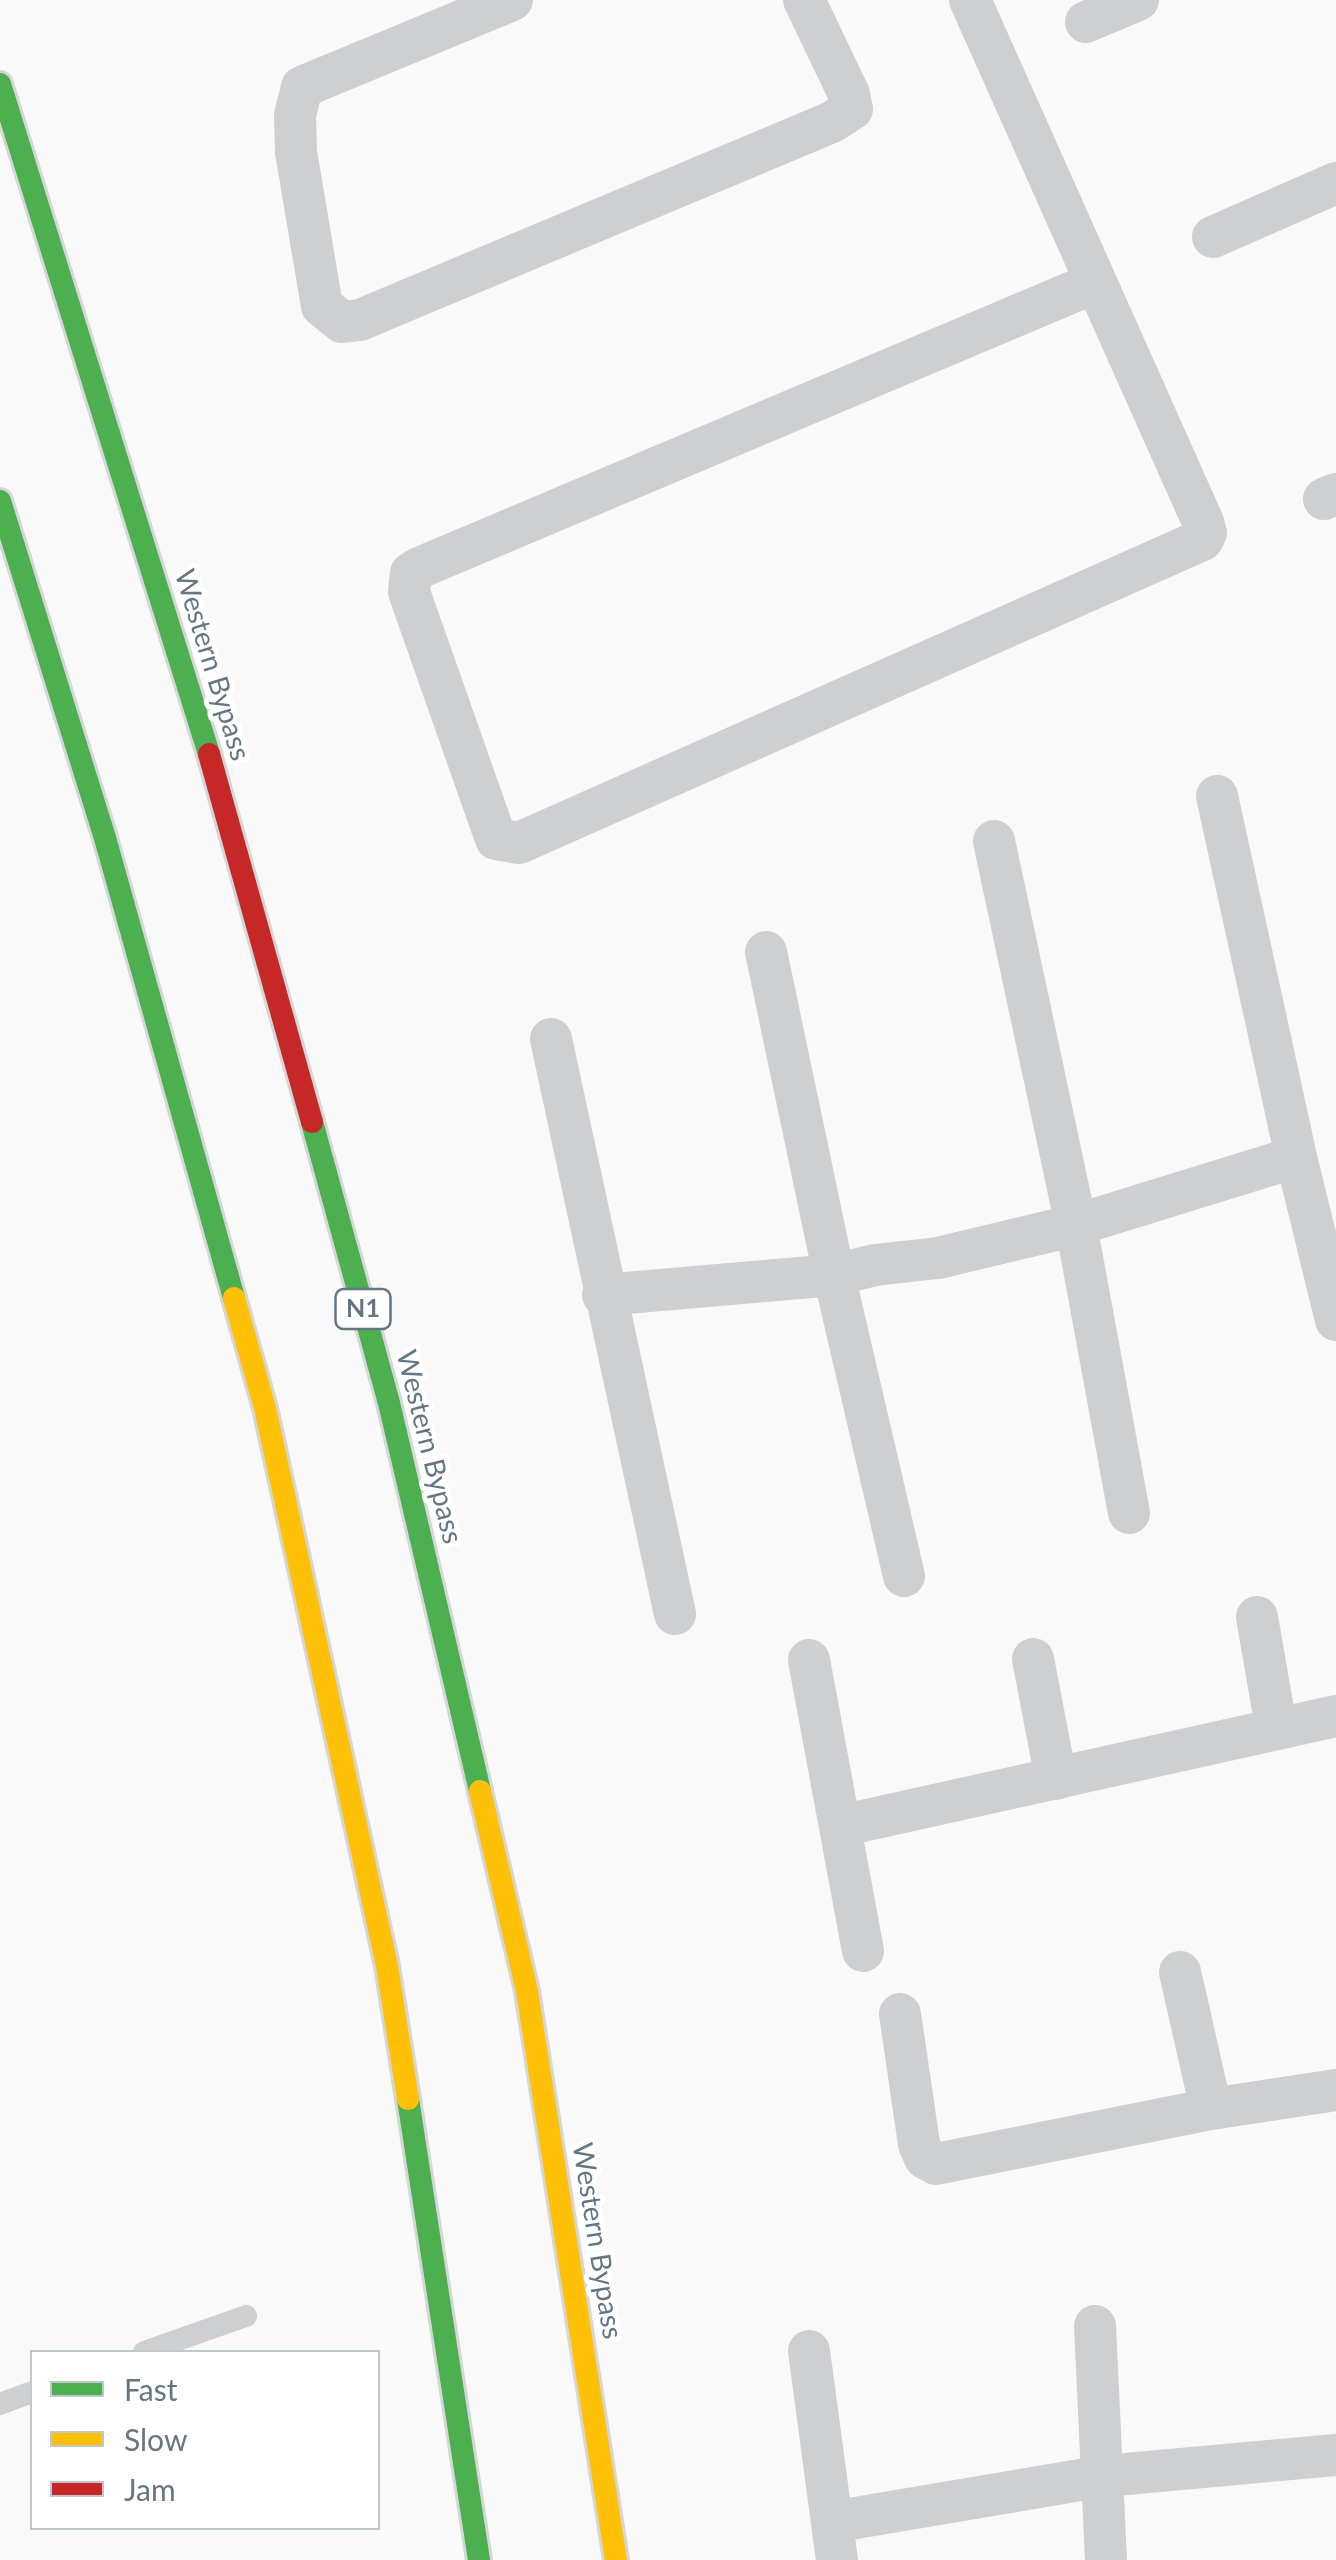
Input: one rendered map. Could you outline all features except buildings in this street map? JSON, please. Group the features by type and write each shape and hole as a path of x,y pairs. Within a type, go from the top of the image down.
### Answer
{"highway":[{"name":"Western Bypass","path":"0,84 234,837 389,1403 528,1992 616,2560"},
{"path":"0,502 105,838 265,1408 387,1966 479,2560"}],"street":[{"path":"512,0 302,87 295,116 296,152 322,306 342,322 378,313 832,122 852,110 804,0"},
{"path":"970,0 1206,533 1202,540 518,842 496,839 410,592 411,574 1094,282"},
{"path":"1086,22 1138,0"},
{"path":"1213,238 1336,183"},
{"path":"1217,796 1336,1320"},
{"path":"994,842 1076,1225 1129,1513"},
{"path":"766,952 834,1275 904,1576"},
{"path":"550,1039 675,1614"},
{"path":"604,1295 834,1275 875,1265 938,1258 1076,1225 1296,1157"},
{"path":"1257,1617 1276,1727"},
{"path":"1033,1659 1056,1779"},
{"path":"810,1660 863,1951"},
{"path":"840,1826 1336,1716"},
{"path":"1180,1972 1211,2110"},
{"path":"900,2014 919,2144 925,2158 936,2164 1211,2110 1336,2090"},
{"path":"1095,2326 1106,2560"},
{"path":"809,2351 835,2541 1104,2476 1336,2456"}],"lane":[{"path":"150,2350 246,2316"},
{"path":"0,2404 30,2393"}],"traffic: fast":[{"path":"0,84 209,754"},
{"path":"0,501 105,838 234,1298"},
{"path":"312,1122 389,1403 480,1791"},
{"path":"408,2099 479,2560"}],"traffic: slow":[{"path":"234,1298 265,1408 387,1966 408,2099"},
{"path":"480,1791 527,1991 616,2560"}],"traffic: jam":[{"path":"209,754 312,1122"}]}
